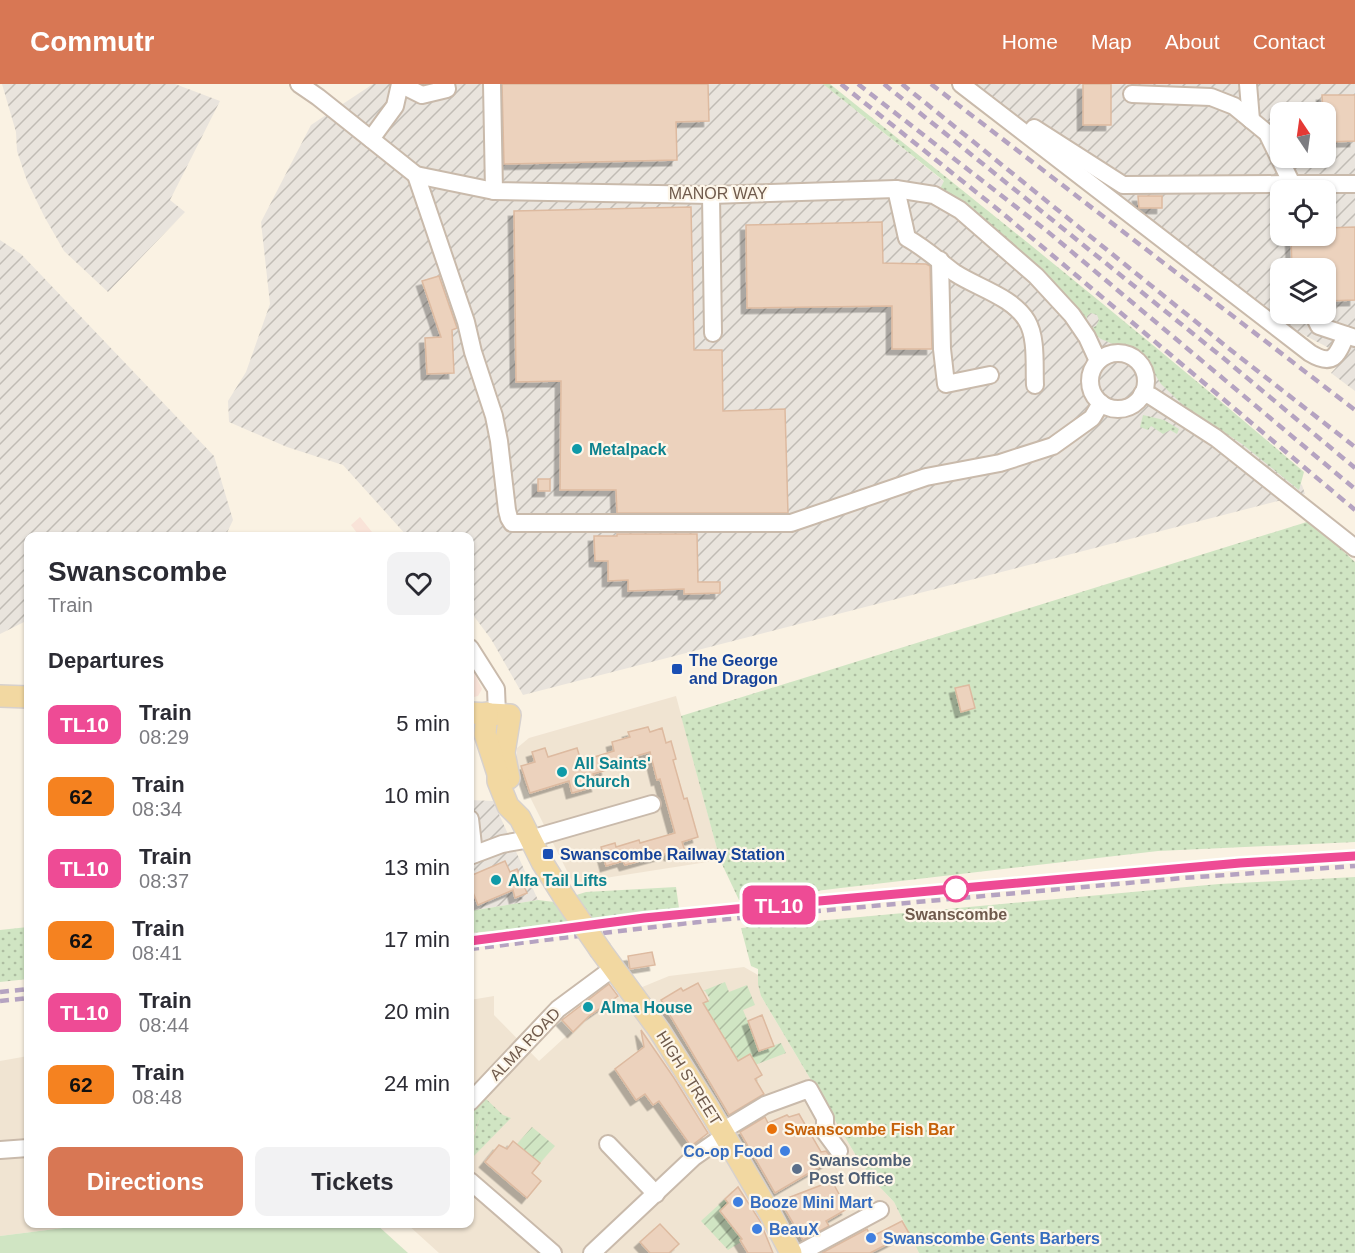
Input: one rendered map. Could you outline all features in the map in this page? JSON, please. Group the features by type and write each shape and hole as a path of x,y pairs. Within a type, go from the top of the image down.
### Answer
{"main road":[{"path":"0,696 24,697"},
{"name":"HIGH STREET","path":"487,714 491,775 498,781 508,806 520,818 564,897 659,1030 771,1215 791,1253"},
{"name":"HIGH STREET","path":"487,714 505,756 508,774 519,805 520,818"}],"street":[{"name":"MANOR WAY","path":"298,84 416,175 494,191 711,195 896,189 934,195 960,210 1036,276 1072,315 1087,337 1098,361"},
{"path":"371,139 395,106 400,84 422,95 447,89 446,84"},
{"path":"492,84 494,191"},
{"path":"961,84 1310,353 1323,360 1328,360 1351,336 1318,324"},
{"path":"1248,84 1251,120"},
{"path":"1132,94 1211,97 1234,106 1267,133 1290,180"},
{"path":"1011,113 1123,185 1270,184"},
{"path":"416,175 466,322 474,357 494,416 507,510 511,522 558,524 790,523 927,477 1000,463 1053,446 1092,418 1101,403"},
{"path":"1336,184 1355,184"},
{"path":"896,189 907,238 977,286 1005,300 1028,322 1032,338 1035,385"},
{"path":"711,195 713,333"},
{"path":"940,260 942,349 946,384 990,375"},
{"path":"1114,353 1131,356 1143,369 1145,386 1136,402 1119,408 1101,403 1091,387 1090,378 1098,361 1114,353"},
{"path":"1142,394 1151,396 1216,438 1355,548"},
{"path":"474,654 496,689 487,714"},
{"path":"474,854 502,844 530,839 652,804"},
{"name":"ALMA ROAD","path":"474,1098 607,960"},
{"path":"592,1253 694,1157 765,1105 809,1089 825,1118 825,1132 839,1151"},
{"path":"608,1144 656,1194"},
{"path":"0,1150 24,1148"},
{"path":"474,1184 553,1253"},
{"path":"800,1253 880,1210"}],"shaded area":[{"path":"2,84 175,84 220,101 170,200 185,212 108,292 64,251 44,216 27,181 17,151 16,132"},
{"path":"373,84 823,84 1014,238 1302,485 1305,494 523,695 491,639 474,616 474,532 403,532 343,465 287,447 229,422 228,401 246,372 270,304 261,222 311,125"},
{"path":"971,84 1355,84 1355,391 1331,373 1346,357 1284,324 1336,324 1336,258 1270,258 1270,313"},
{"path":"0,240 21,254 214,456 233,520 227,532 24,532 24,622 0,634"},
{"path":"360,517 372,532 356,532 351,525"},
{"path":"474,672 482,689 478,696 474,697"},
{"path":"676,696 720,860 573,883 524,785 517,765 517,748 529,738"},
{"path":"474,800 493,801 538,900 474,910"},
{"path":"744,967 758,975 761,996 858,1159 894,1202 919,1253 439,1253 411,1228 474,1228 474,999 494,996 494,1015 539,1061 587,1017 618,997 669,976"},
{"path":"24,1057 24,1228 63,1228 0,1236 0,1061"}],"green space":[{"path":"823,84 830,84 1009,228 1304,472 1299,490 1242,444 1183,405 1161,384 1142,354 1130,347 1115,345 1101,339 1092,332 1090,327 1096,326 1099,320 1097,315 1091,313 1087,316 1087,326 939,191 944,181"},
{"path":"1143,415 1164,420 1179,429 1177,434 1170,430 1163,434 1151,426 1148,430 1140,427"},
{"path":"1310,521 1355,562 1355,842 1158,851 739,900 720,860 681,716"},
{"path":"1355,877 1355,1253 919,1253 894,1202 858,1159 761,996 758,969 751,966 741,928 1219,884"},
{"path":"676,887 679,908 592,922 474,933 474,910 538,900 554,902 586,892"},
{"path":"24,927 24,979 0,982 0,930"},
{"path":"725,982 729,992 747,985 755,1005 743,1010 760,1050 781,1043 786,1053 745,1069 734,1054 719,1057 732,1050 728,1044 721,1048 693,1009 710,999 705,991 700,992"},
{"path":"485,1098 503,1115 511,1118 474,1156 474,1136 481,1114 474,1134 474,1109 482,1100 485,1103 483,1100"},
{"path":"532,1127 555,1146 540,1163 517,1144"},
{"path":"725,1199 728,1203 720,1212 742,1239 728,1250 701,1221"},
{"path":"63,1228 380,1228 408,1253 0,1253 0,1236"}],"building":[{"path":"502,84 708,84 709,121 676,122 677,160 504,164"},
{"path":"1083,84 1111,84 1111,125 1083,125"},
{"path":"1322,95 1355,95 1355,141 1336,142 1336,102 1322,102"},
{"path":"1138,196 1162,196 1162,208 1139,208"},
{"path":"691,207 694,350 722,350 723,411 785,409 788,513 617,513 616,490 560,490 561,381 516,382 514,211"},
{"path":"882,222 883,263 930,266 932,349 892,349 892,306 747,308 746,225"},
{"path":"1355,227 1355,300 1336,301 1336,258 1292,258 1291,246 1336,246 1336,228"},
{"path":"439,276 457,328 452,330 454,373 427,374 425,338 441,337 422,281"},
{"path":"538,479 550,479 550,491 538,491"},
{"path":"617,534 697,534 698,582 720,582 720,593 684,594 684,589 628,591 628,580 608,581 608,561 595,561 594,536 617,536"},
{"path":"969,685 975,708 961,712 955,688"},
{"path":"648,727 650,732 662,728 666,743 671,741 676,759 673,760 698,837 682,842 685,851 625,865 623,861 606,866 601,847 615,843 616,847 639,840 640,843 675,833 650,752 606,765 607,770 593,774 597,786 572,793 569,781 530,793 521,766 535,762 532,752 545,748 548,757 577,748 581,761 614,751 612,742 630,737 628,732"},
{"name":"Alfa Tail Lifts","path":"505,861 510,872 517,869 527,893 515,898 513,890 478,905 474,895 474,874"},
{"path":"652,952 655,965 630,969 628,956"},
{"path":"698,983 708,1001 703,1003 738,1061 750,1054 762,1075 755,1079 764,1094 729,1115 661,1000 681,988 683,991"},
{"name":"Alma House","path":"609,984 618,996 589,1016 573,1032 562,1020"},
{"path":"762,1015 774,1046 759,1051 748,1021"},
{"path":"641,1030 708,1133 691,1146 659,1101 653,1105 645,1094 636,1100 615,1069 644,1047"},
{"path":"799,1114 821,1152 826,1151 833,1159 775,1193 740,1132 765,1117 768,1123 787,1115 789,1117"},
{"path":"513,1141 540,1163 532,1173 541,1181 527,1198 485,1162 499,1145 507,1149"},
{"path":"832,1181 847,1209 826,1221 829,1226 803,1240 780,1201"},
{"path":"738,1187 760,1221 773,1253 748,1253 740,1240 742,1239 720,1211 728,1203 725,1199"},
{"name":"Swanscombe Gents Barbers","path":"902,1221 909,1233 870,1253 822,1253 867,1229 871,1237"},
{"path":"660,1224 679,1244 669,1253 650,1253 640,1242"}],"railway":[{"path":"841,84 1001,212 1355,510"},
{"path":"858,84 1047,231 1355,489"},
{"path":"884,84 1222,357 1355,468"},
{"path":"902,84 1232,351 1355,447"},
{"path":"931,84 1355,410"},
{"path":"597,925 1165,868 1355,856"},
{"path":"603,933 707,921 1183,878 1355,866"},
{"path":"474,949 579,936"},
{"path":"0,992 24,989"},
{"path":"0,1001 24,998"}],"train":[{"name":"TL10","path":"474,940 644,918 786,904 1309,857 1355,856"}],"place":[{"name":"Metalpack","path":"577,449"},
{"name":"The George and Dragon","path":"677,669"},
{"name":"All Saints' Church","path":"562,772"},
{"name":"Swanscombe Railway Station","path":"548,854"},
{"name":"Alfa Tail Lifts","path":"496,880"},
{"name":"Swanscombe","path":"956,889"},
{"name":"Alma House","path":"588,1007"},
{"name":"Swanscombe Fish Bar","path":"772,1129"},
{"name":"Co-op Food","path":"785,1151"},
{"name":"Swanscombe Post Office","path":"797,1169"},
{"name":"Booze Mini Mart","path":"738,1202"},
{"name":"BeauX","path":"757,1229"},
{"name":"Swanscombe Gents Barbers","path":"871,1238"}]}
